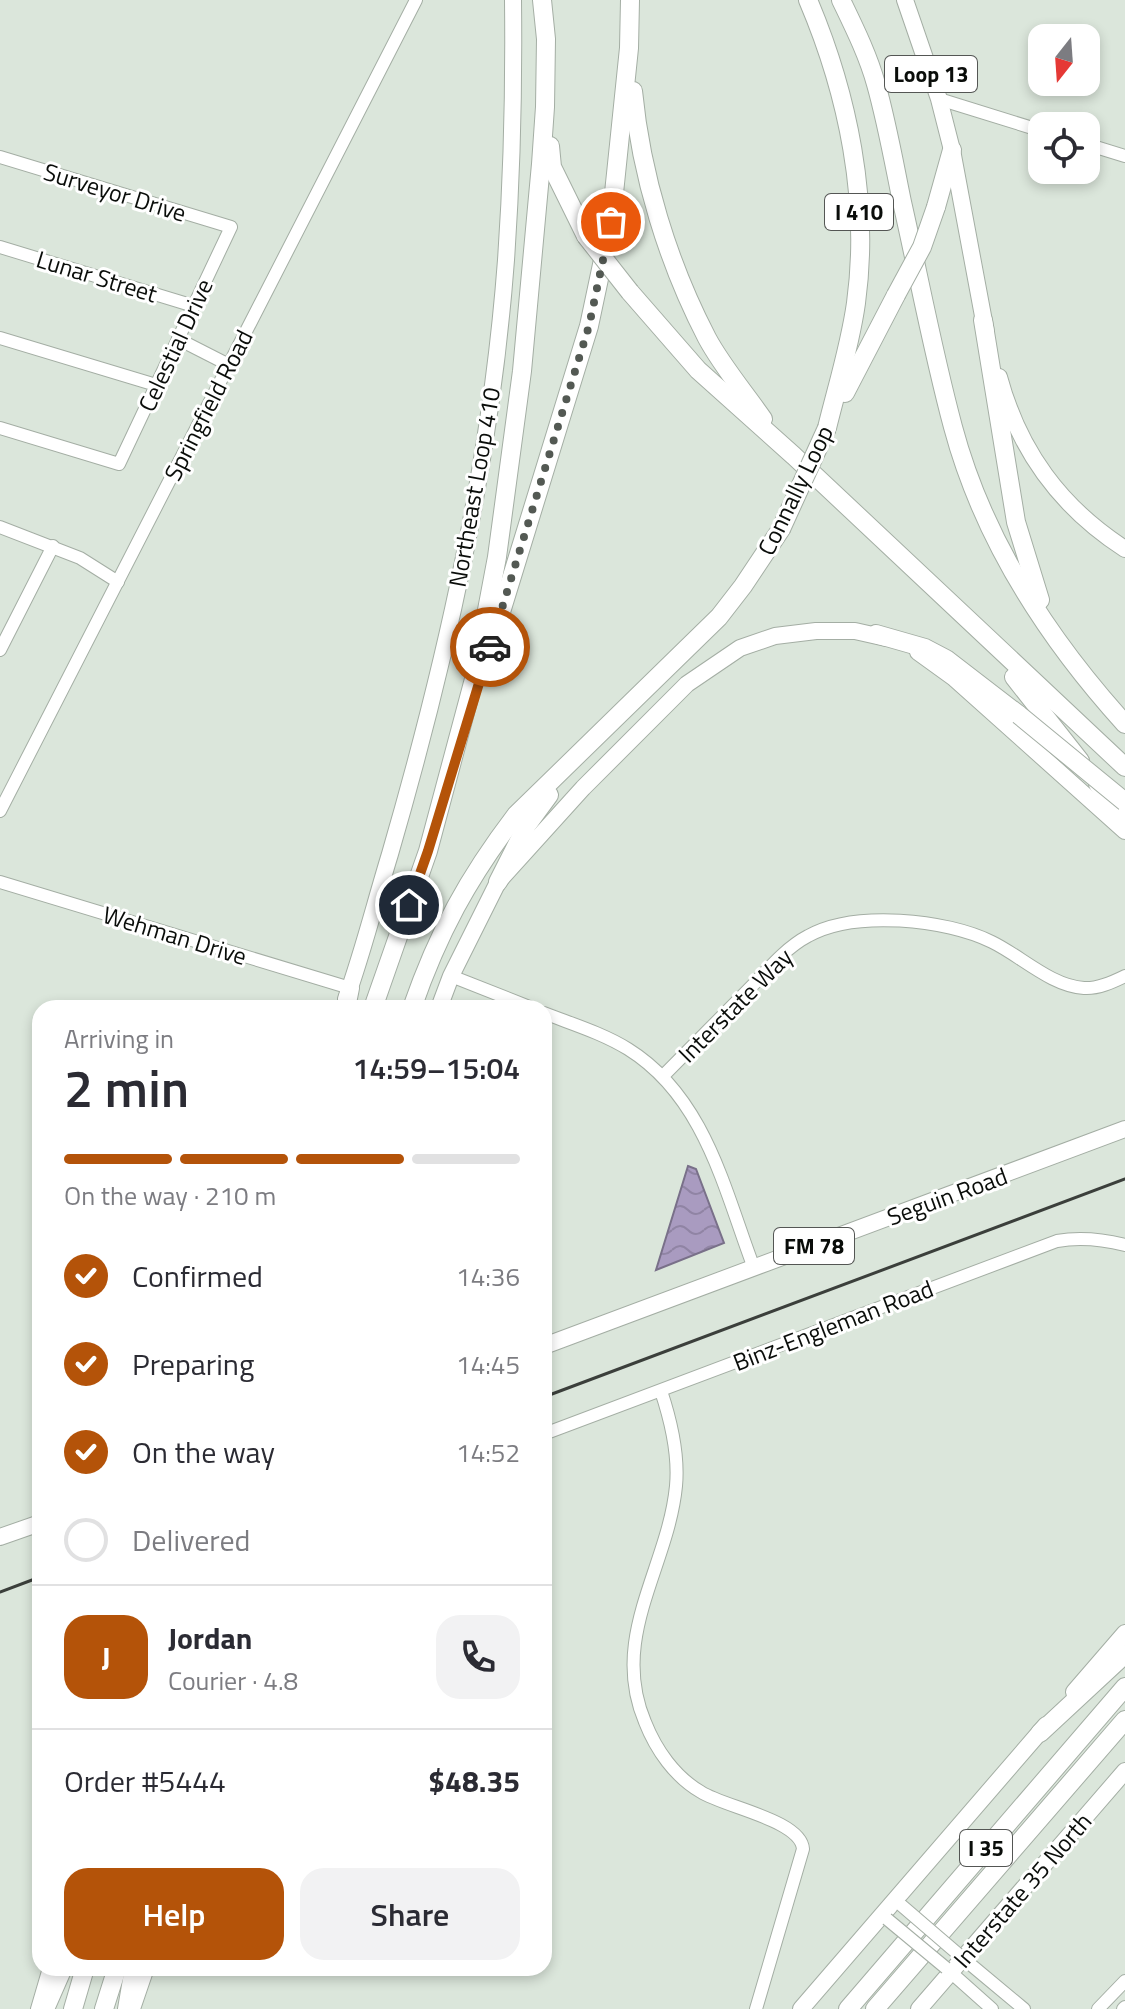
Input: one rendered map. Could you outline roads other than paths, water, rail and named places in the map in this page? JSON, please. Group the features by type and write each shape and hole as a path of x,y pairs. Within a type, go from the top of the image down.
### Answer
{"highway":[{"path":"428,851 474,679 497,557 522,371 545,107 546,39 542,0"},
{"path":"376,1000 428,851 589,326 611,222 629,48 630,0"},
{"name":"Connally Loop","path":"415,1000 453,909 488,852 516,815 719,617 781,529 827,428 848,349 856,302 859,216 854,154 840,90 808,0"},
{"path":"841,0 876,83 954,431 978,497 998,541 1056,640 1125,724"},
{"path":"629,48 643,158 674,265 708,340 767,425 794,456"},
{"path":"545,107 552,167 586,236 698,370 1125,767"},
{"name":"Loop 13","path":"827,428 922,247 952,150"},
{"path":"983,320 1016,522 1056,640"},
{"path":"973,625 1125,820"},
{"path":"876,634 925,648 946,659 1125,802"},
{"path":"498,882 527,825 582,749"},
{"path":"347,1000 350,988"},
{"path":"1040,1733 1125,1654"},
{"name":"I 35","path":"848,2009 1125,1687"},
{"name":"I 35","path":"875,2009 1125,1720"},
{"path":"45,2009 59,1976"},
{"path":"73,2009 83,1976"},
{"path":"104,2009 114,1976"},
{"path":"127,2009 133,1976"}],"main road":[{"name":"Northeast Loop 410","path":"350,988 426,727 460,577 485,436 506,262 513,0"},
{"name":"Loop 13","path":"905,0 939,99 952,150"},
{"path":"952,150 983,320 1012,417 1036,465 1055,491 1078,514 1125,549"},
{"path":"442,1000 498,882 583,788 687,684 740,648 775,636 816,631 876,634 912,648 954,678 1125,831"},
{"name":"Seguin Road","path":"552,1343 1125,1129"},
{"path":"0,1537 32,1526"},
{"path":"801,2009 898,1902 1125,1633"},
{"name":"Interstate 35 North","path":"919,2009 960,1956 1125,1771"}],"street":[{"name":"Springfield Road","path":"0,811 416,0"},
{"path":"939,99 1028,127"},
{"path":"1100,148 1125,156"},
{"name":"Surveyor Drive","path":"0,157 231,227"},
{"name":"Celestial Drive","path":"0,428 119,464 231,227"},
{"name":"Lunar Street","path":"0,247 194,306"},
{"path":"0,338 156,385"},
{"path":"178,339 229,365"},
{"path":"0,527 80,558 118,582"},
{"path":"0,650 53,546"},
{"name":"Wehman Drive","path":"0,882 350,988"},
{"name":"Interstate Way","path":"663,1076 780,958 807,936 846,925 919,921 973,933 1066,983 1084,988 1125,976"},
{"path":"451,976 512,1000"},
{"path":"552,1016 612,1040 663,1076 677,1091 699,1125 754,1268"},
{"name":"Binz-Engleman Road","path":"552,1431 1057,1241 1102,1239 1125,1245"},
{"path":"661,1391 676,1453 676,1485 634,1642 634,1678 644,1721 661,1753 691,1786 712,1798 774,1821 795,1833 803,1842 756,2009"},
{"path":"898,1902 1024,2009"},
{"path":"884,1916 992,2009"},
{"path":"37,2009 47,1976"},
{"path":"134,2009 145,1976"},
{"path":"1098,2009 1125,1981"}],"water":[{"path":"688,1166 696,1169 724,1243 656,1270"}],"railway":[{"path":"552,1394 1125,1179"},
{"path":"0,1592 32,1580"}]}
